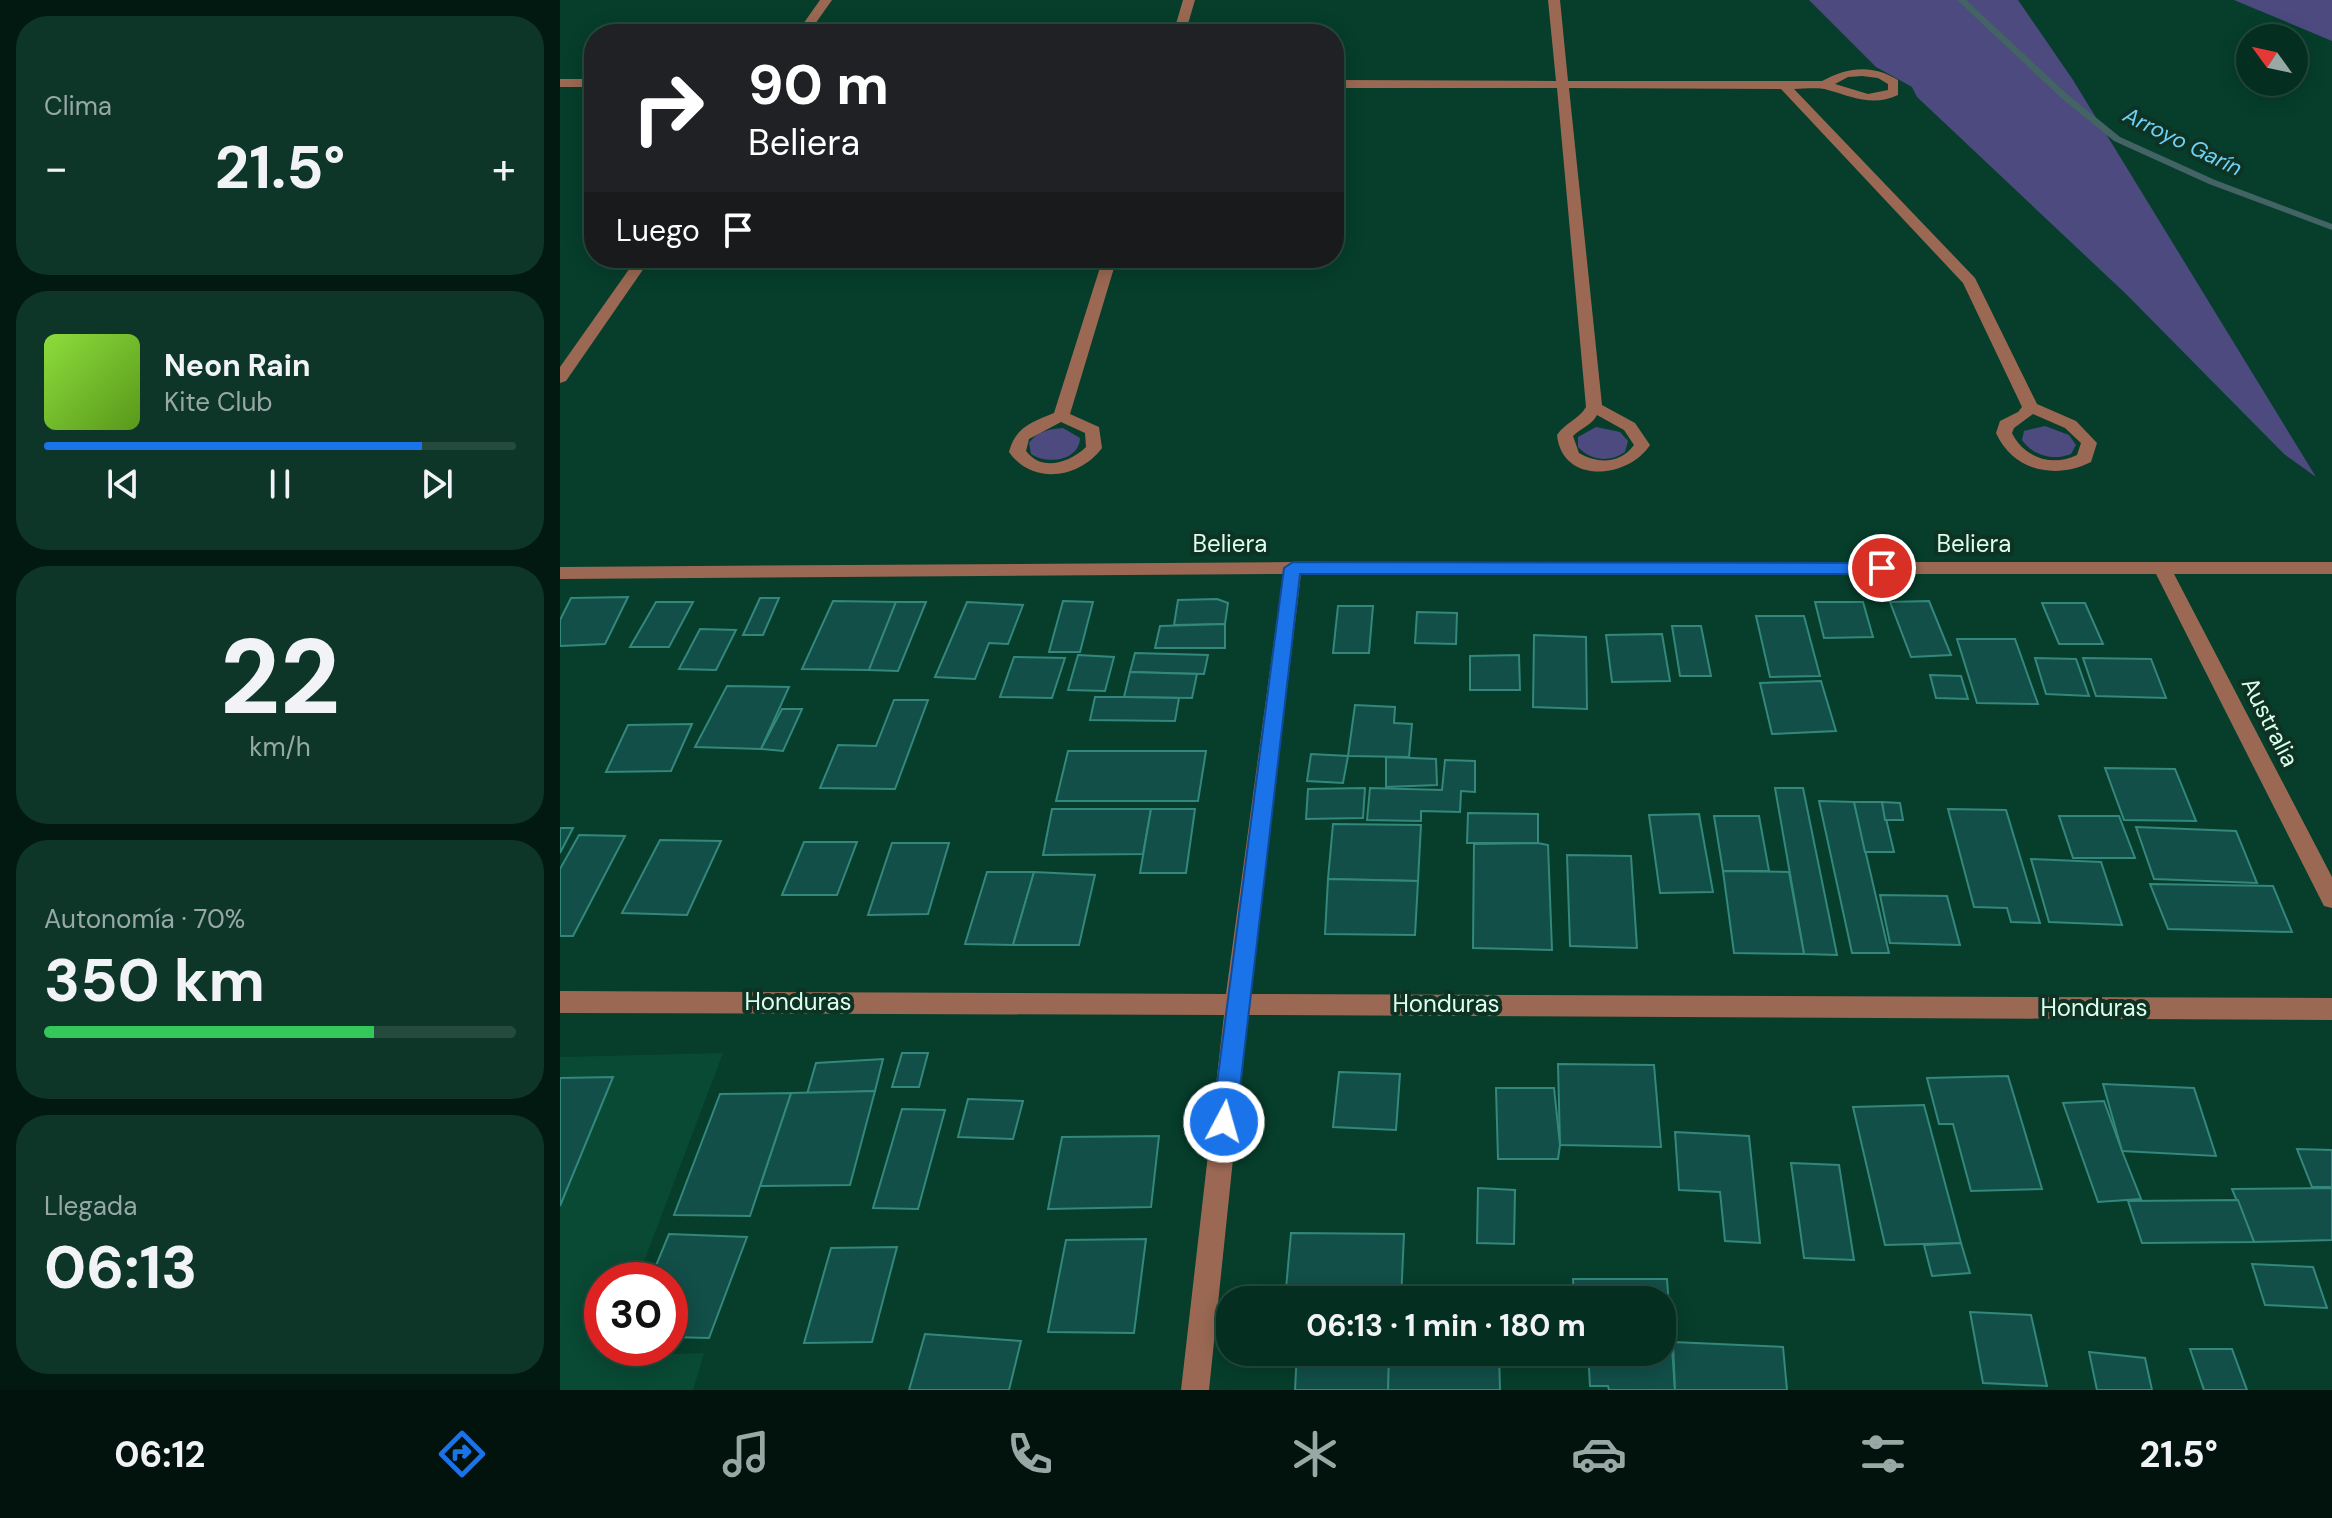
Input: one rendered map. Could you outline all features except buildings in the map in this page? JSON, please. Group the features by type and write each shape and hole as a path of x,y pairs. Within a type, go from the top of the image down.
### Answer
{"street":[{"path":"809,24 826,0"},
{"path":"1182,24 1189,0"},
{"path":"1554,0 1594,407 1587,419 1577,423 1565,435 1567,450 1583,462 1595,465 1620,464 1631,460 1642,445 1640,436 1634,428 1594,407"},
{"path":"1344,84 1824,85 1854,96 1874,98 1890,95 1895,87 1881,75 1862,72 1845,74 1824,85"},
{"path":"560,83 584,83"},
{"path":"1784,85 1970,281 2030,407 2064,420 2084,434 2089,443 2085,458 2077,463 2052,466 2024,458 2013,450 2006,442 2006,425 2024,416 2030,407"},
{"path":"560,378 637,268"},
{"path":"1061,416 1107,268"},
{"path":"1195,1390 1237,1003 1293,568"},
{"name":"Beliera","path":"560,573 1293,568 2332,568"},
{"name":"Australia","path":"2162,568 2332,899"},
{"name":"Honduras","path":"560,1002 2332,1009"}],"shaded area":[{"path":"1809,0 2018,0 2073,80 2316,477 2284,454 2126,294 1917,97 1912,87 1876,67"},
{"path":"2234,0 2332,0 2332,41 2308,31 2308,24 2291,24"},
{"path":"2045,426 2069,435 2076,445 2071,454 2044,456 2022,440 2024,431"},
{"path":"1596,427 1620,432 1628,441 1625,452 1607,459 1583,452 1578,447 1578,437"},
{"path":"1063,428 1080,438 1074,452 1053,460 1031,454 1029,443 1036,436"},
{"path":"723,1053 644,1262 584,1262 584,1366 688,1366 688,1354 704,1353 693,1390 560,1390 560,1057"}],"waterway":[{"name":"Arroyo Garín","path":"1961,0 2064,96 2117,139 2212,182 2332,227"}],"route":[{"path":"1224,1122 1293,568 1882,568"}]}
